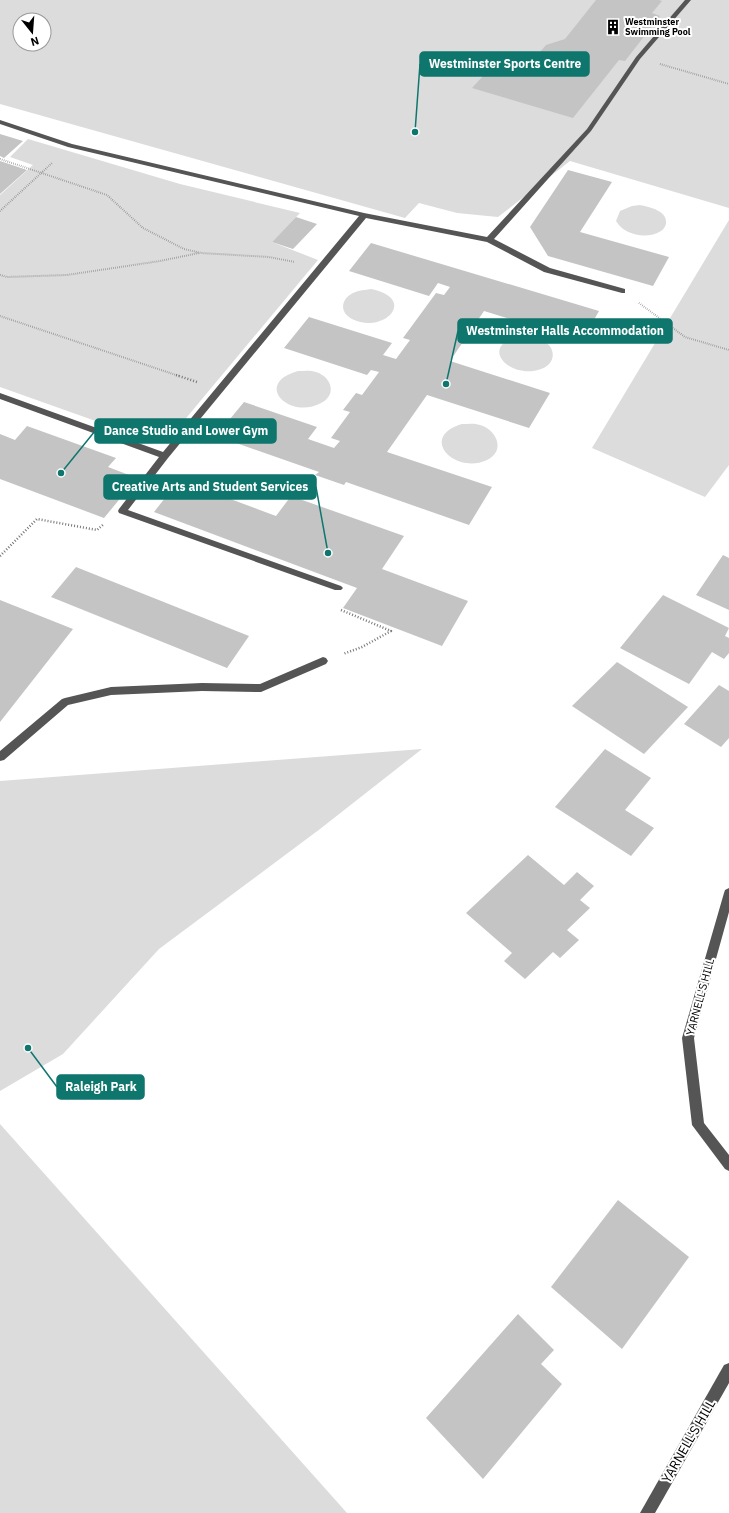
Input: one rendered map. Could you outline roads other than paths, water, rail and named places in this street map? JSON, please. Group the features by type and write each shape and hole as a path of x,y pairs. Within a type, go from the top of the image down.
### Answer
{"street":[{"path":"489,240 589,130 638,58 688,0"},
{"path":"0,122 70,146 364,215 489,240 547,270 622,291"},
{"path":"338,588 122,511 165,456 364,215"},
{"path":"0,396 165,456"},
{"path":"0,757 65,702 111,691 202,687 261,688 323,661"},
{"name":"YARNELL'S HILL","path":"729,893 688,1038 698,1124 729,1165"},
{"name":"YARNELL'S HILL","path":"647,1513 729,1370"}],"place":[{"name":"Westminster Swimming Pool","path":"613,27"},
{"name":"Westminster Sports Centre","path":"415,132"},
{"name":"Westminster Halls Accommodation","path":"446,384"},
{"name":"Dance Studio and Lower Gym","path":"61,473"},
{"name":"Creative Arts and Student Services","path":"328,553"},
{"name":"Raleigh Park","path":"28,1048"}]}
